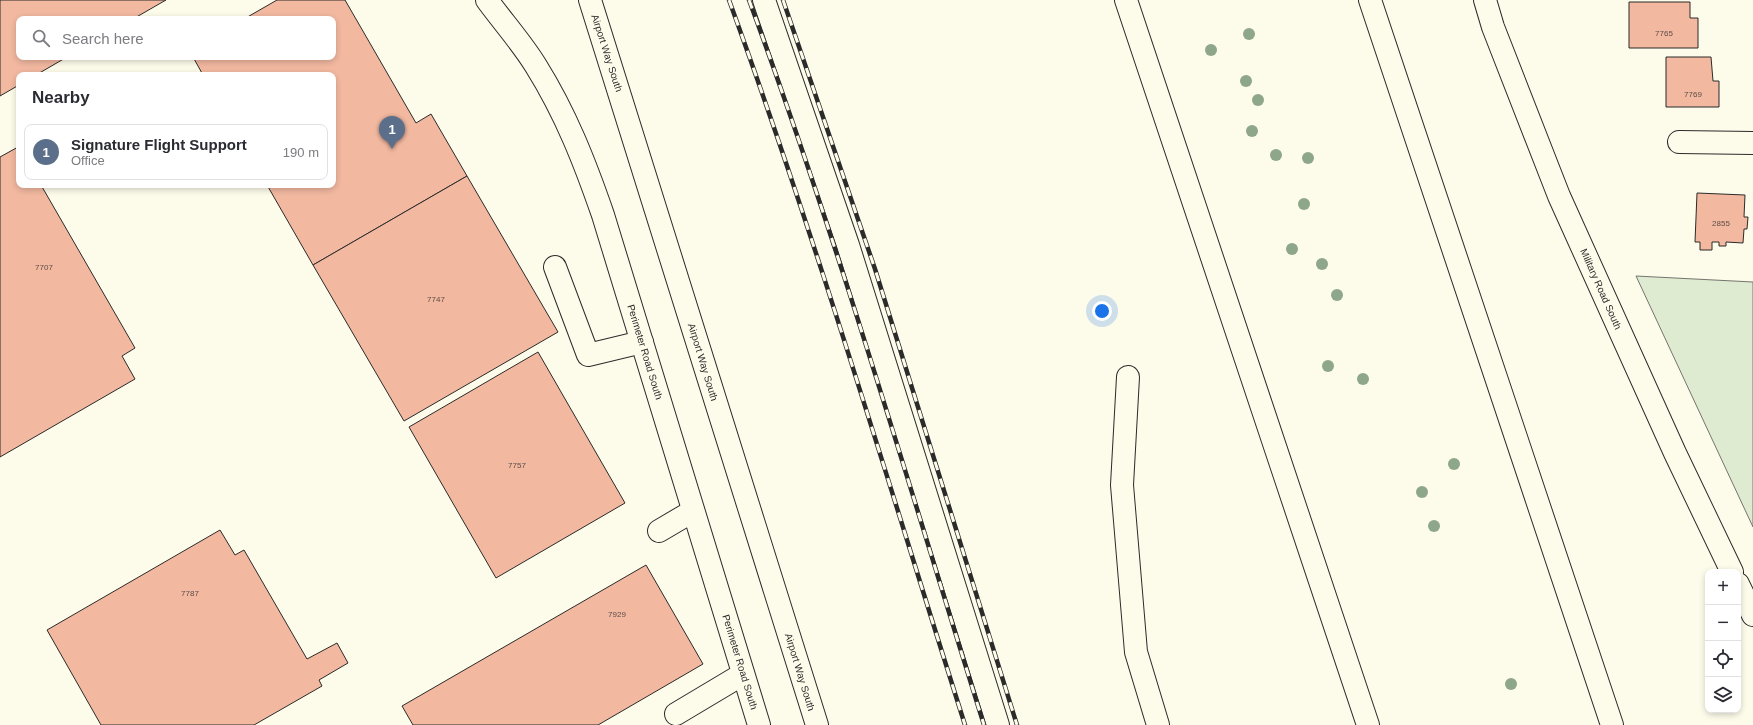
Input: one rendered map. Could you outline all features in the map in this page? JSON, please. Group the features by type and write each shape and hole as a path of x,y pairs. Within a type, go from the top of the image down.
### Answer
{"main road":[{"name":"Perimeter Road South","path":"488,0 536,65 559,104 578,146 603,215 759,725"},
{"name":"Airport Way South","path":"590,0 817,725"},
{"path":"764,0 848,245 998,725"},
{"path":"1126,0 1368,725"},
{"path":"1370,0 1612,725"},
{"name":"Military Road South","path":"1485,0 1493,27 1559,196 1675,453 1731,569"},
{"path":"1679,142 1753,143"},
{"path":"554,267 588,355 642,342"},
{"path":"1128,376 1122,485 1136,652 1158,725"},
{"path":"659,531 694,511"},
{"path":"1741,590 1753,615"},
{"path":"676,714 743,674"}],"green space":[{"path":"1636,276 1753,282 1753,527"}],"building":[{"path":"0,0 166,0 138,16 16,16 16,60 62,60 41,72 16,72 16,87 0,96"},
{"path":"277,0 345,0 416,123 431,114 467,176 313,265 269,188 336,188 336,72 201,72 195,60 336,60 336,16 249,16"},
{"path":"1629,2 1690,2 1690,18 1698,18 1698,48 1629,48"},
{"path":"1666,57 1711,57 1713,81 1719,81 1719,107 1666,107"},
{"path":"16,148 16,188 43,188 135,348 122,356 135,379 0,457 0,157"},
{"path":"467,176 558,332 404,421 313,265"},
{"path":"1697,193 1745,195 1744,217 1748,217 1747,229 1744,229 1743,243 1726,242 1726,246 1719,246 1719,242 1712,242 1712,250 1700,250 1700,242 1695,242"},
{"path":"538,352 625,503 496,578 409,427"},
{"path":"220,530 235,555 244,550 307,659 337,643 348,663 319,680 322,686 254,725 101,725 47,630"},
{"path":"646,565 703,664 598,725 413,725 402,706"}],"railway":[{"path":"729,0 822,270 965,725"},
{"path":"749,0 842,270 984,725"},
{"path":"783,0 875,269 1017,725"}],"place":[{"name":"Signature Flight Support","path":"392,149"}]}
